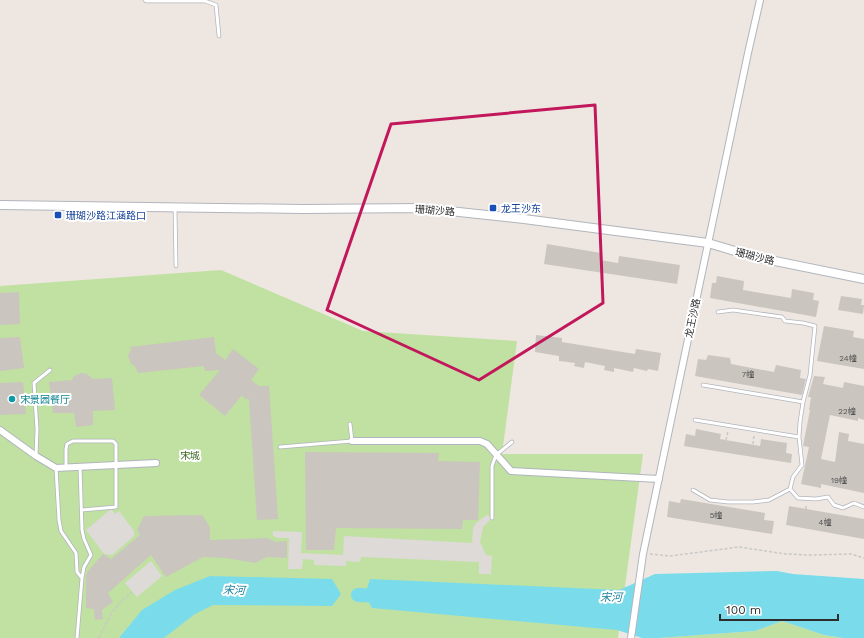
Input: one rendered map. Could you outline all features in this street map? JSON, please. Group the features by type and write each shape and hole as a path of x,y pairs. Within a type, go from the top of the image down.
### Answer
{"street":[{"name":"龙王沙路","path":"631,638 643,554 760,0"},
{"name":"珊瑚沙路","path":"0,205 175,208 422,208 524,219 708,243 755,257 864,279"},
{"path":"0,430 36,456 56,468 156,463"},
{"path":"352,441 480,441 487,444 511,471 659,479"}],"lane":[{"path":"145,0 204,1 216,4 219,36"},
{"path":"175,208 176,266"},
{"path":"692,490 710,500 728,502 769,500 790,489 793,477 802,465 799,437 800,422 803,402 810,375 815,326 785,321 782,317 772,315 765,316 733,310 718,312"},
{"path":"36,456 37,429 34,383 50,370"},
{"path":"704,385 803,402"},
{"path":"695,420 799,437"},
{"path":"280,447 352,441 350,424"},
{"path":"66,468 67,444 73,442 113,441 116,444 116,507 82,510"},
{"path":"492,518 492,466 496,454 512,442"},
{"path":"77,638 82,578 84,567 91,555 82,530 80,467"},
{"path":"56,468 61,531 76,552 77,572 82,578"},
{"path":"790,489 798,498 816,499 828,497 834,505 844,508 854,503 864,507"}],"path":[{"path":"726,440 728,425"},
{"path":"753,444 756,429"},
{"path":"643,554 670,556 739,547 786,554 851,554 864,558"},
{"path":"99,638 108,618 118,603 132,592"}],"highlighted area":[{"path":"595,105 603,303 479,380 327,310 391,124"}],"green space":[{"name":"宋城","path":"221,270 363,331 517,341 502,454 643,454 618,638 0,638 0,286"},
{"path":"782,621 824,635 843,638 658,638 755,631"}],"shaded area":[{"path":"111,509 115,514 119,511 134,531 134,536 112,555 104,554 86,530"},
{"path":"487,515 492,518 483,527 480,542 486,555 492,556 491,574 479,574 479,562 361,557 360,562 346,561 346,566 314,565 314,560 303,559 302,569 288,569 289,538 278,538 273,536 273,531 302,532 301,553 343,555 344,536 472,543 473,528 476,523"},
{"path":"151,561 162,576 137,597 125,583"}],"water":[{"path":"777,571 793,574 864,579 864,638 843,638 824,635 782,621 755,631 642,638 617,630 372,608 365,595 370,579 619,590 655,574"},
{"path":"210,576 332,579 341,594 332,606 213,605 195,614 164,638 119,638 142,610 175,590"}],"building":[{"path":"547,244 601,253 600,260 618,263 619,256 680,265 677,284 544,264"},
{"path":"717,276 744,281 743,290 791,298 792,289 814,293 813,300 819,301 816,317 710,298 712,283 716,283"},
{"path":"19,292 20,324 0,325 0,293"},
{"path":"841,296 862,299 861,305 864,305 863,314 838,310"},
{"path":"824,326 854,331 853,337 864,339 864,369 817,361"},
{"path":"536,335 562,338 562,342 635,354 636,349 661,353 658,371 648,369 647,371 634,368 633,372 614,368 614,372 604,370 605,366 585,362 584,368 574,366 575,363 559,361 559,356 535,352"},
{"name":"宋景园餐厅","path":"20,337 24,368 0,371 0,338"},
{"path":"214,337 216,353 225,360 233,349 259,369 251,380 259,386 269,386 278,519 257,520 249,399 245,399 242,395 225,416 199,395 220,370 205,371 204,366 138,373 135,366 131,364 128,355 131,350 130,347"},
{"path":"708,355 730,358 731,364 774,372 776,365 801,370 800,378 806,379 802,395 695,376 698,359 706,360"},
{"path":"82,373 87,374 93,379 112,378 115,410 93,411 93,425 76,427 74,413 53,413 49,382 72,380 74,376"},
{"path":"814,376 825,377 823,384 843,388 844,382 864,386 864,420 858,418 858,421 830,415 821,459 835,462 839,432 849,434 848,441 864,444 864,493 821,484 821,488 801,484 809,447 803,446 810,410 811,397 808,397"},
{"name":"宋景园餐厅","path":"23,382 26,414 0,415 0,383"},
{"path":"696,429 721,434 720,439 760,446 761,439 787,443 786,453 792,454 791,463 684,446 686,434 695,436"},
{"path":"305,452 439,453 438,461 480,462 478,520 463,520 462,529 336,528 334,550 306,550"},
{"path":"681,499 765,513 764,520 774,521 772,534 667,517 669,501 680,503"},
{"path":"789,506 864,519 864,539 786,525"},
{"path":"202,515 210,527 210,540 267,538 276,542 287,541 287,558 267,557 255,563 226,558 203,557 166,577 151,555 108,593 113,602 102,610 103,619 95,620 94,609 86,608 86,576 88,571 103,554 111,559 140,535 137,530 144,516"}],"waterway":[{"name":"宋河","path":"358,595 384,596"}],"place":[{"name":"龙王沙东","path":"493,208"},
{"name":"珊瑚沙路江涵路口","path":"58,215"},
{"name":"宋景园餐厅","path":"12,399"}]}
